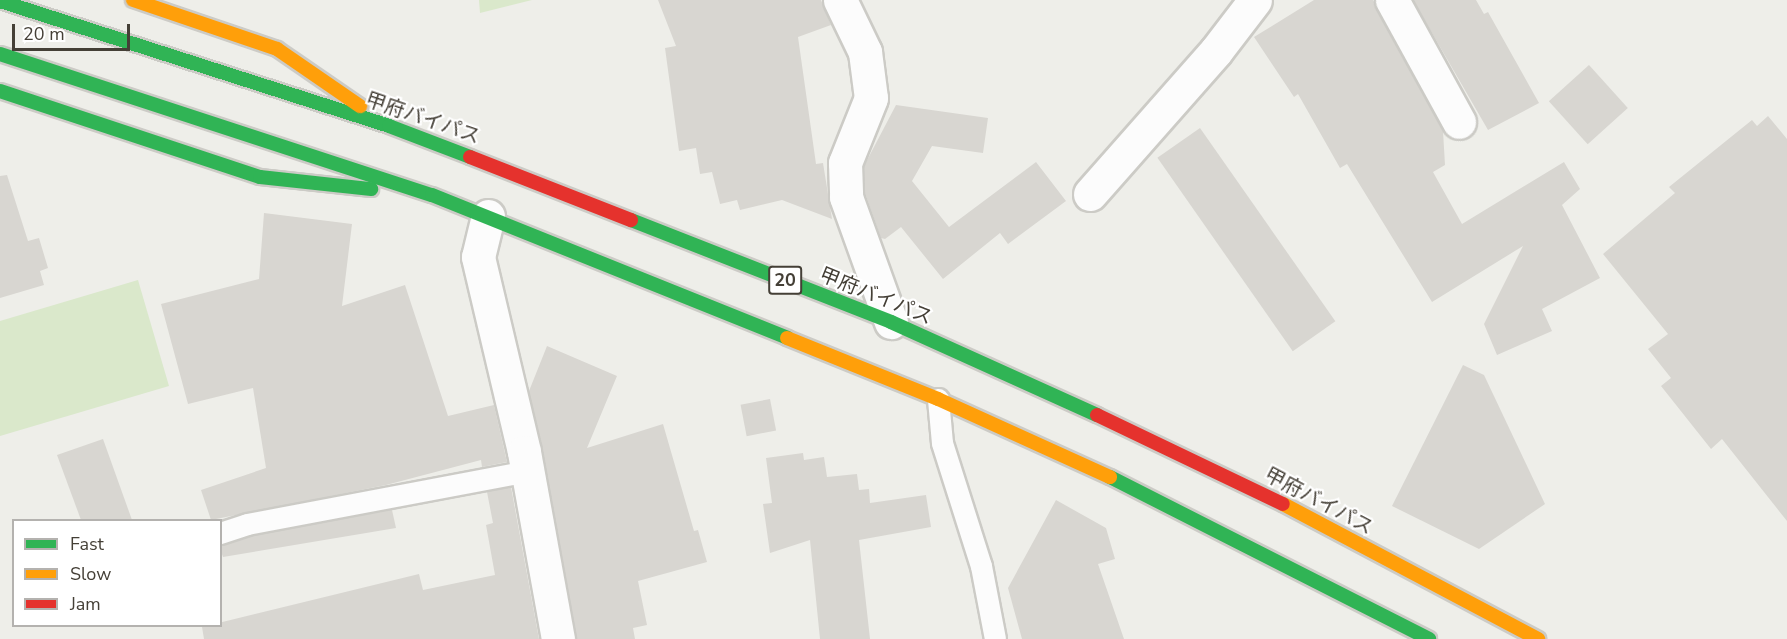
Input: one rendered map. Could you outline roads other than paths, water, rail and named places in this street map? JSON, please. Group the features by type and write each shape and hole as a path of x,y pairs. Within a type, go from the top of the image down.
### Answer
{"highway":[{"path":"133,0 277,49 389,126"},
{"name":"甲府バイパス","path":"0,1 389,126 891,322 1223,472 1538,639"},
{"path":"0,54 432,195 938,399 1140,490 1429,639"},
{"path":"0,91 260,177 432,195"}],"street":[{"path":"840,0 865,52 871,98 845,163 846,197 891,322"},
{"path":"1090,194 1216,51 1255,0"},
{"path":"1392,0 1459,122"},
{"path":"488,216 478,257 527,471 558,639"}],"lane":[{"path":"938,399 942,444 981,566 995,639"},
{"path":"222,532 247,524 527,471"}]}
